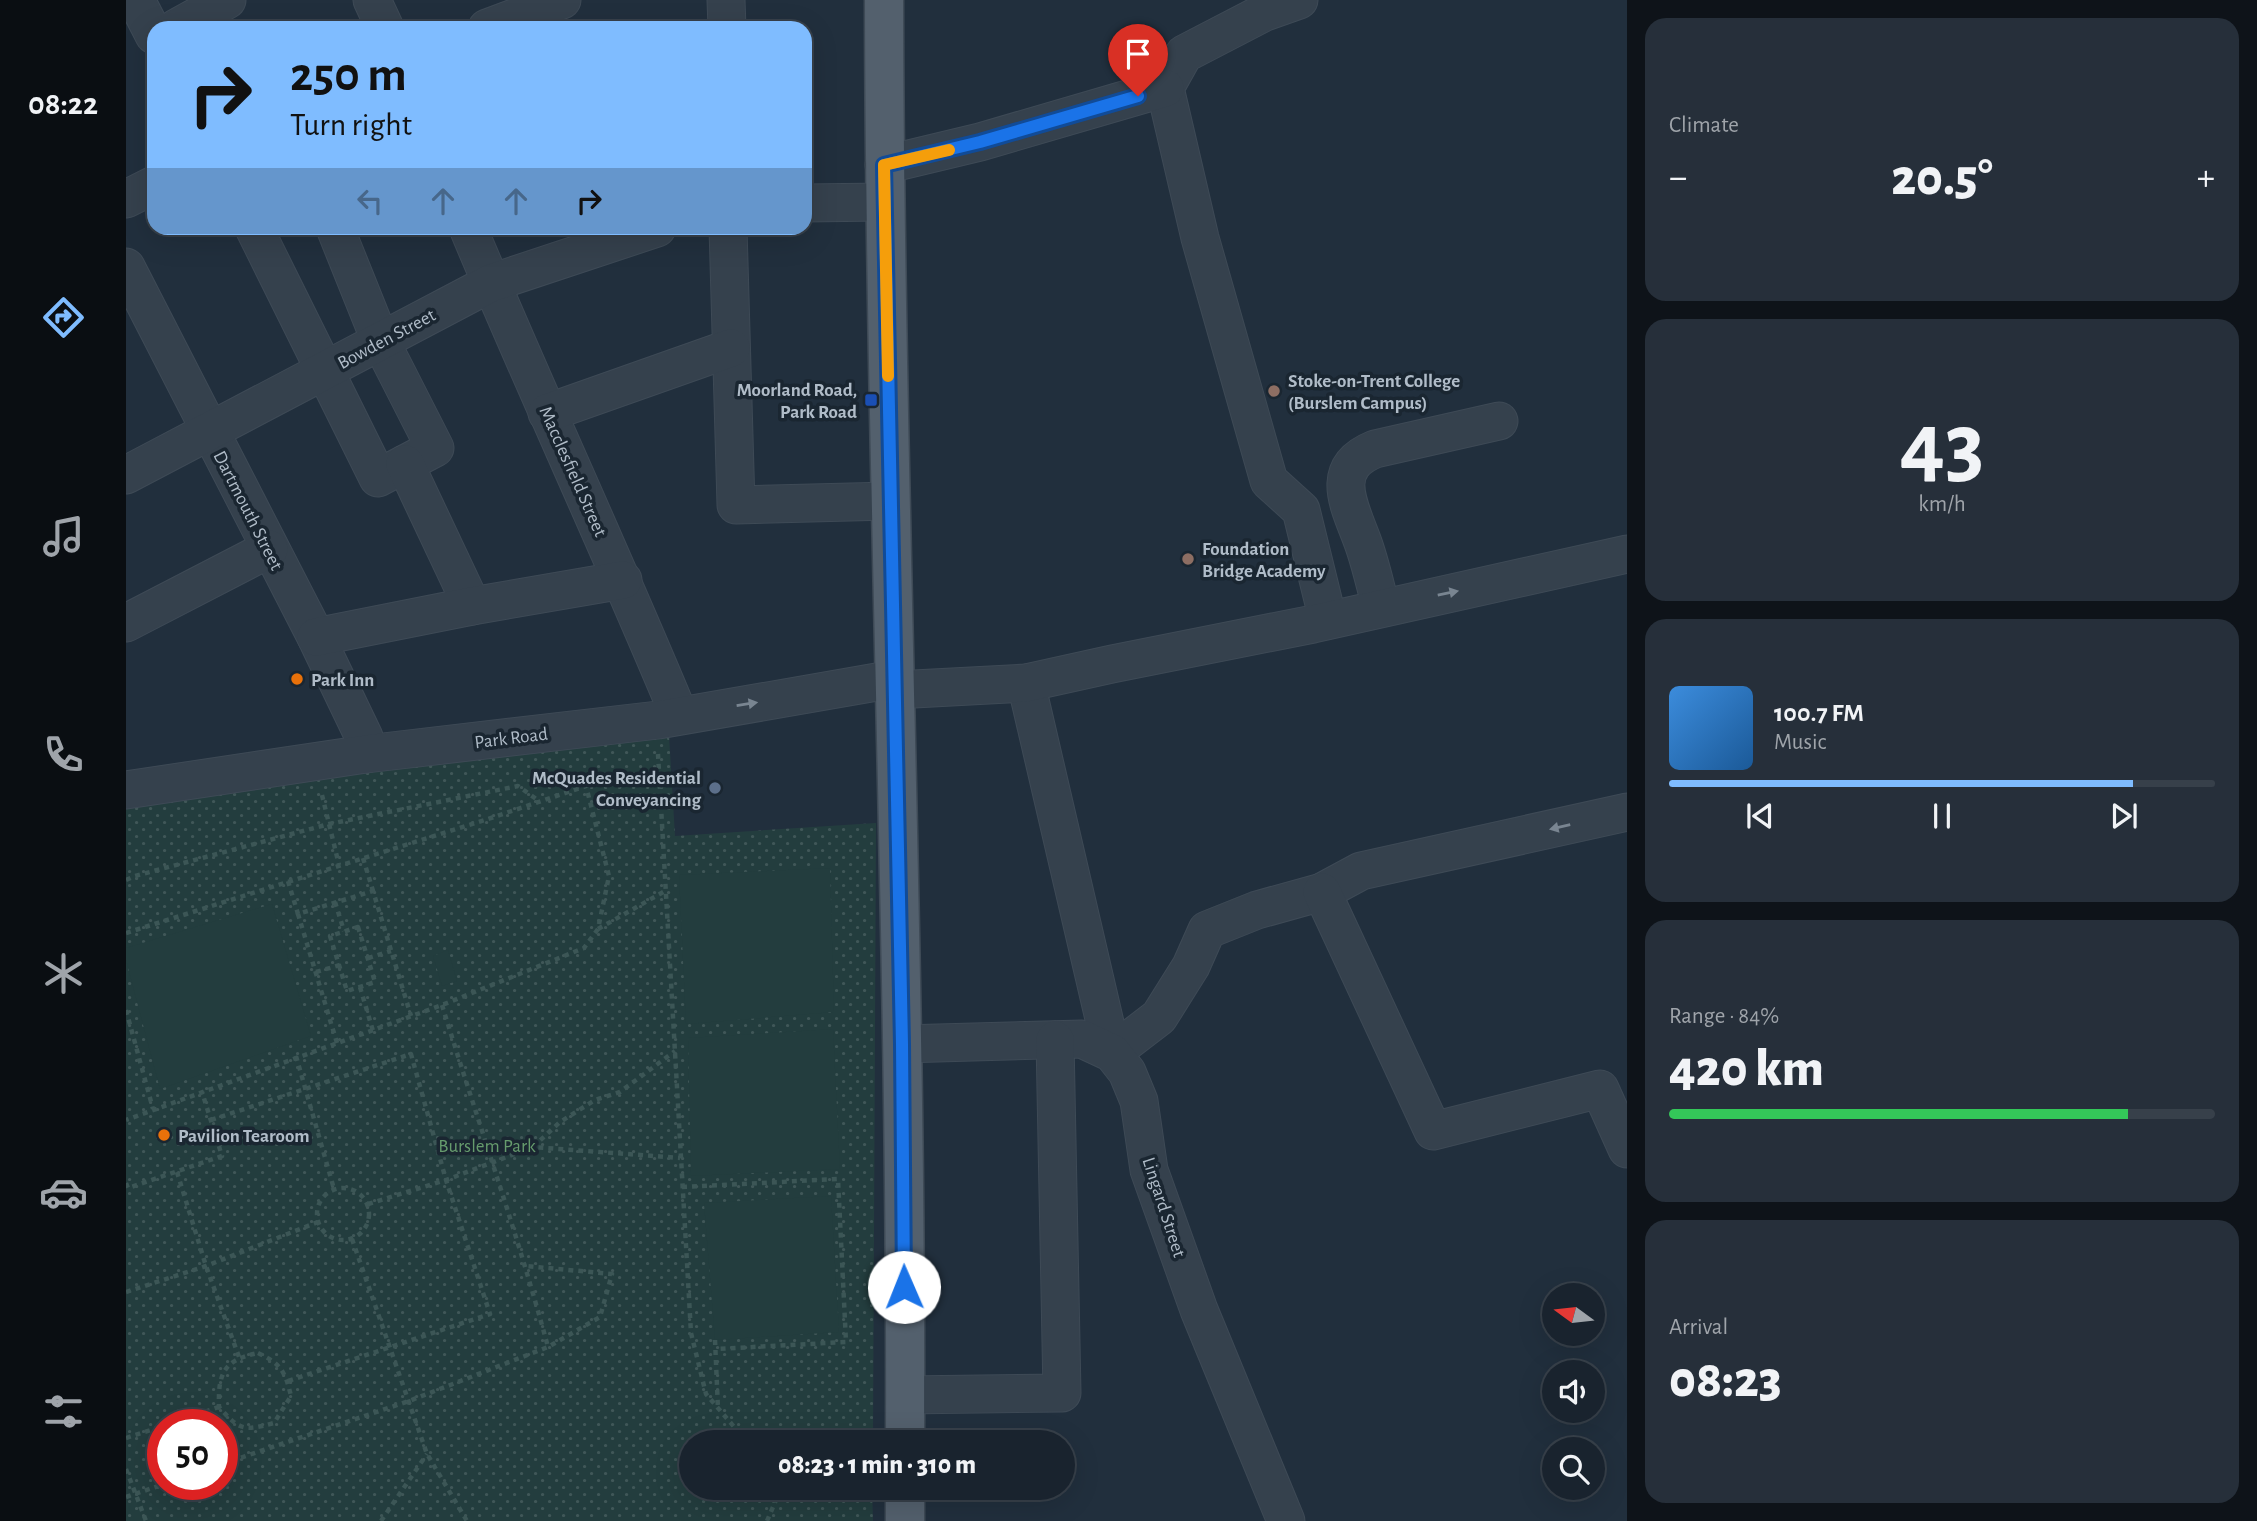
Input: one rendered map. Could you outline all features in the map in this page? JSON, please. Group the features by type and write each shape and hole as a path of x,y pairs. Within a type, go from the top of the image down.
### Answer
{"main road":[{"path":"884,0 884,202 902,1044 905,1430"}],"street":[{"path":"136,0 147,21"},
{"path":"189,21 227,0"},
{"path":"372,0 382,21"},
{"path":"511,18 562,0"},
{"path":"726,0 727,21"},
{"path":"1299,0 1265,12 1184,54 1165,88 1200,238 1269,481 1301,510 1328,620"},
{"path":"884,165 980,142 1165,88"},
{"path":"126,199 147,188"},
{"path":"823,204 884,202"},
{"path":"257,235 378,478 435,448 380,340 338,235"},
{"name":"Macclesfield Street","path":"471,235 623,580 668,717"},
{"name":"Bowden Street","path":"126,475 491,283 612,235"},
{"path":"728,235 736,505 890,500"},
{"name":"Dartmouth Street","path":"126,267 316,638 364,737 366,754"},
{"path":"547,412 731,348"},
{"path":"1381,607 1363,541 1349,512 1345,491 1350,470 1360,455 1376,449 1499,421"},
{"path":"405,464 472,606"},
{"path":"130,612 269,549"},
{"name":"Park Road","path":"126,790 366,754 668,717 895,685 1026,683 1627,554"},
{"path":"316,638 472,606 623,580"},
{"path":"1026,683 1112,1053"},
{"path":"1112,1053 1159,1017 1191,966 1207,930 1257,909 1322,892 1361,871 1627,812"},
{"path":"1322,892 1433,1131 1600,1089 1627,1149"},
{"path":"905,1395 1062,1393 1055,1040"},
{"path":"902,1044 1082,1040 1112,1053"},
{"name":"Lingard Street","path":"1112,1053 1127,1072 1139,1101 1149,1170 1199,1310 1286,1521"}],"path":[{"path":"668,717 665,891 691,1334 706,1394 736,1430"},
{"path":"126,880 329,824 519,786 540,801"},
{"path":"126,933 586,786 609,876 598,929"},
{"path":"326,811 339,865"},
{"path":"363,858 411,1016"},
{"path":"288,881 337,1043"},
{"path":"299,914 373,891"},
{"path":"126,1120 296,1056 373,1031 584,948 598,929 665,891"},
{"path":"335,902 344,931"},
{"path":"358,927 375,982 347,991 330,936 344,931 358,927"},
{"path":"368,958 391,951"},
{"path":"316,972 340,965"},
{"path":"360,987 373,1031"},
{"path":"442,1005 526,1266 548,1347"},
{"path":"126,1010 153,1109"},
{"path":"368,1204 446,1180 533,1147 560,1122 595,1100 620,1093 676,1051"},
{"path":"211,1120 411,1054 446,1180 490,1314 288,1381"},
{"path":"296,1056 334,1189"},
{"path":"126,1183 128,1188 222,1156 202,1092"},
{"path":"533,1147 680,1158"},
{"path":"177,1172 206,1266 239,1357"},
{"path":"682,1187 838,1179 846,1342 716,1349"},
{"path":"345,1188 356,1192 368,1204 365,1227 352,1239 335,1239 323,1231 318,1222 318,1206 325,1195 334,1189 345,1188"},
{"path":"126,1292 206,1266 318,1222"},
{"path":"352,1239 427,1454 467,1521"},
{"path":"238,1459 409,1401 548,1347 600,1317 612,1274 526,1266"},
{"path":"715,1340 718,1410"},
{"path":"258,1353 276,1361 288,1381 291,1396 274,1423 249,1430 232,1423 219,1408 218,1384 226,1370 239,1357 258,1353"},
{"path":"126,1438 147,1431"},
{"path":"381,1521 427,1454"},
{"path":"126,1469 146,1521"},
{"path":"126,1497 147,1489"},
{"path":"767,1521 776,1500"}],"green space":[{"name":"Burslem Park","path":"669,735 675,836 876,823 873,1430 679,1430 679,1500 872,1500 873,1521 126,1521 126,807 316,771"},
{"path":"830,868 834,1012 686,1024 679,875"},
{"path":"272,904 311,1036 160,1089 126,960 126,948"},
{"path":"448,950 457,981 442,986 433,956"},
{"path":"833,1029 840,1169 691,1176 688,1038"},
{"path":"831,1196 839,1332 715,1340 704,1203"}],"slow traffic":[{"path":"888,376 884,165 949,150"}],"place":[{"name":"Stoke-on-Trent College (Burslem Campus)","path":"1274,391"},
{"name":"Moorland Road, Park Road","path":"871,400"},
{"name":"Foundation Bridge Academy","path":"1188,559"},
{"name":"Park Inn","path":"297,679"},
{"name":"McQuades Residential Conveyancing","path":"715,788"},
{"name":"Pavilion Tearoom","path":"164,1135"}],"route":[{"path":"904,1287 902,1044 884,165 980,142 1138,96"}]}
